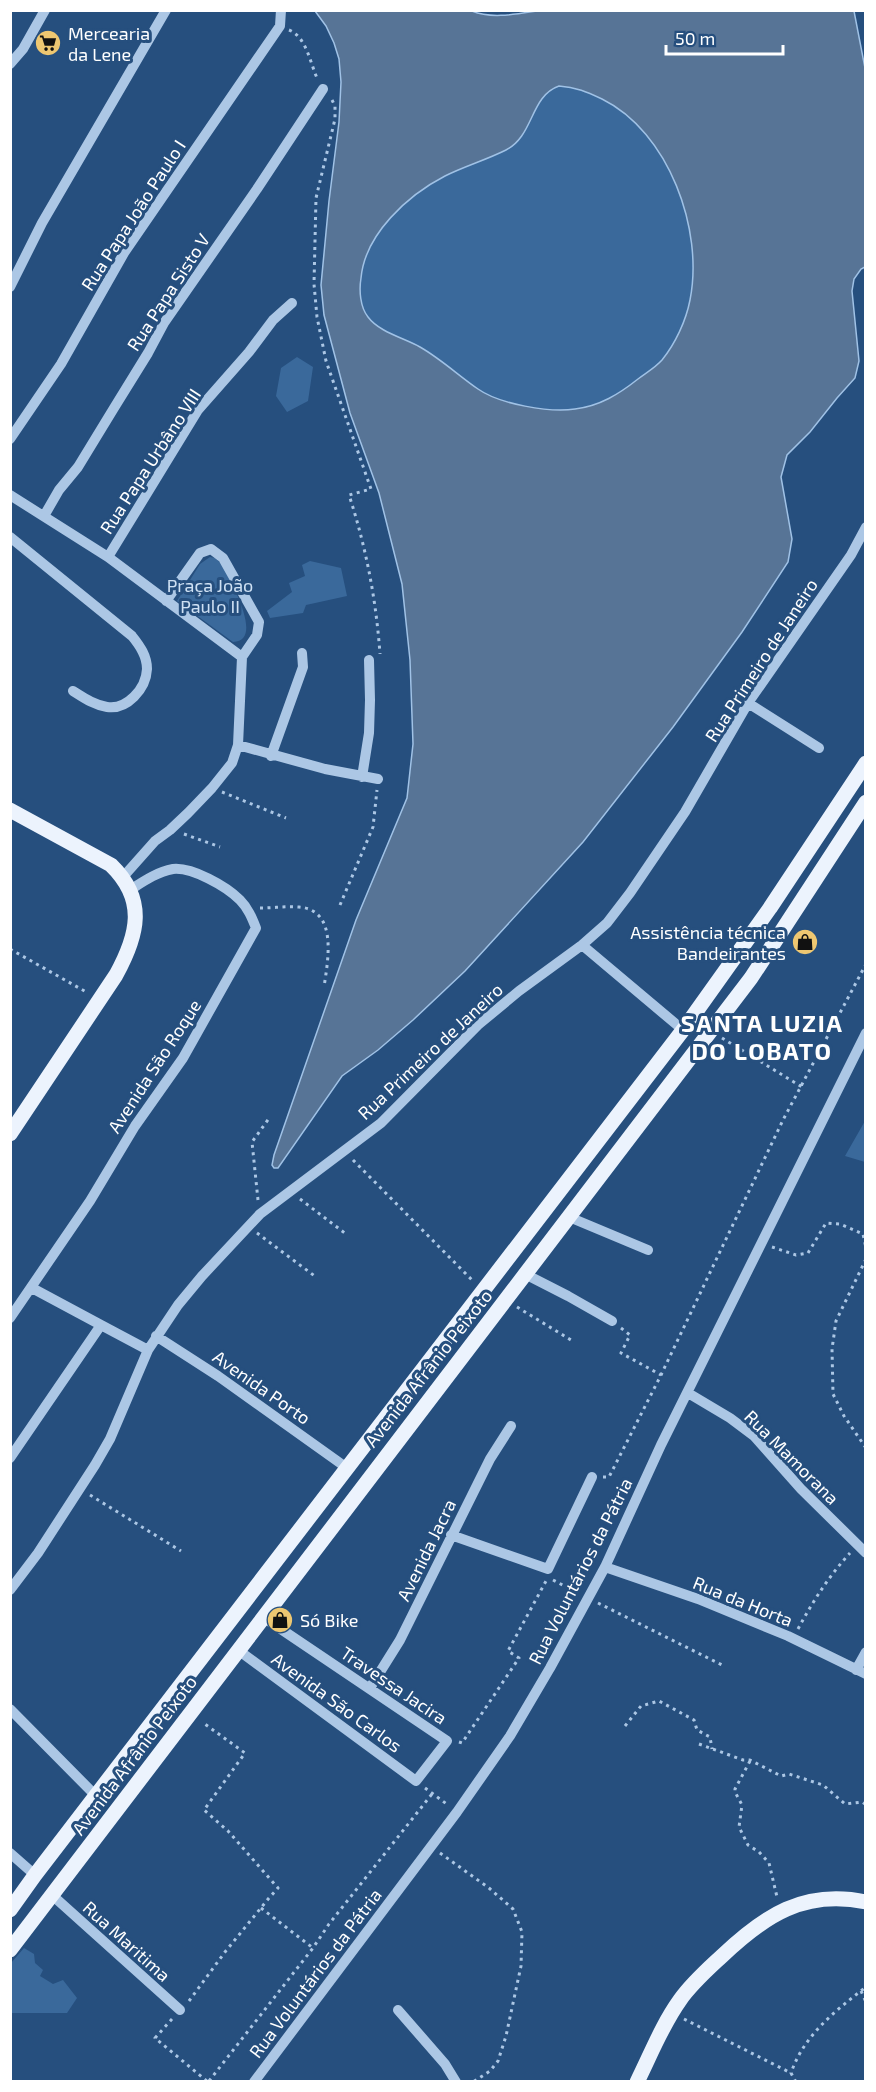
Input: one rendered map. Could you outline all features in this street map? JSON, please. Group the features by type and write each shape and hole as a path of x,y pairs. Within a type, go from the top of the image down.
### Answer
{"main road":[{"name":"Avenida Afrânio Peixoto","path":"10,1910 683,1030 757,927 866,763"},
{"name":"Avenida Afrânio Peixoto","path":"10,1950 711,1032 751,978 866,802"},
{"path":"10,810 111,865 127,883 135,903 135,927 128,954 10,1134"},
{"path":"638,2082 681,1998 727,1951 758,1924 782,1910 805,1902 835,1899 866,1902"}],"street":[{"path":"10,64 23,49 45,10"},
{"path":"10,287 42,223 166,10"},
{"path":"280,26 281,10"},
{"name":"Rua Papa João Paulo I","path":"10,439 61,364 124,253 280,26"},
{"name":"Rua Papa Sisto V","path":"44,516 59,490 78,467 148,353 164,322 322,89"},
{"name":"Rua Papa Urbâno VIII","path":"108,557 198,410 249,352 273,320 292,303"},
{"path":"10,495 108,557 242,657"},
{"name":"Rua Primeiro de Janeiro","path":"10,1590 80,1488 110,1438 156,1336 202,1276 260,1214 381,1123 478,1024 608,923 686,812 748,703 851,555 866,527"},
{"path":"10,537 132,636 142,647 147,670 144,681 134,698 122,705 109,708 94,704 73,691"},
{"path":"127,883 142,854 171,830 212,788 232,763 238,745 242,657 257,635 259,622 228,565 218,552 211,549 200,553 166,601"},
{"path":"272,756 303,667 302,653"},
{"path":"362,777 369,733 369,660"},
{"path":"748,703 819,748"},
{"path":"238,745 272,756 378,779"},
{"name":"Avenida São Roque","path":"10,1318 90,1202 135,1126 183,1058 255,928 247,908 228,890 195,872 172,869 127,883"},
{"path":"582,945 683,1030"},
{"name":"Rua Voluntários da Pátria","path":"254,2082 457,1812 510,1736 550,1668 605,1567 661,1445 866,1033"},
{"path":"569,1217 648,1250"},
{"path":"525,1275 568,1296 612,1322"},
{"path":"32,1288 148,1350"},
{"path":"10,1458 101,1325"},
{"name":"Avenida Porto","path":"156,1336 227,1382 347,1468"},
{"name":"Rua Mamorana","path":"688,1393 730,1418 754,1437 801,1489 862,1549"},
{"name":"Avenida Jacra","path":"370,1688 400,1640 490,1459 511,1426"},
{"path":"451,1535 548,1569 592,1477"},
{"name":"Rua da Horta","path":"605,1567 698,1599 792,1638 861,1672"},
{"name":"Travessa Jacira","path":"263,1617 447,1741"},
{"name":"Avenida São Carlos","path":"238,1650 416,1781"},
{"path":"861,1672 866,1652"},
{"path":"10,1709 97,1797"},
{"path":"416,1781 447,1741"},
{"path":"10,1853 35,1875"},
{"name":"Rua Maritima","path":"52,1895 180,2010"},
{"path":"398,2010 445,2064 456,2082"}],"path":[{"path":"280,26 296,32 305,46 322,89 331,97 335,106 335,119 316,198 314,284 317,317 326,362 371,489 349,495 360,530 377,614 380,659 369,660"},
{"path":"340,905 373,827 378,779"},
{"path":"212,788 286,818"},
{"path":"171,830 220,847"},
{"path":"247,908 299,907 318,913 325,924 328,940 324,987"},
{"path":"10,949 100,999"},
{"path":"592,1477 609,1477 661,1375 778,1131 866,964"},
{"path":"711,1032 802,1087"},
{"path":"260,1214 252,1142 270,1117"},
{"path":"343,1151 483,1291"},
{"path":"289,1191 346,1234"},
{"path":"762,1243 783,1252 803,1255 812,1249 826,1223 840,1224 863,1234 866,1248"},
{"path":"248,1226 316,1277"},
{"path":"866,1259 836,1321 832,1348 833,1394 844,1416 866,1448"},
{"path":"506,1299 571,1340"},
{"path":"612,1322 630,1335 621,1353 661,1375"},
{"path":"80,1488 181,1551"},
{"path":"792,1638 813,1600 829,1578 862,1549"},
{"path":"447,1741 462,1743 519,1658 508,1651 548,1577 724,1666"},
{"path":"626,1726 641,1706 659,1701 694,1720 697,1730 710,1737 712,1749"},
{"path":"190,1713 245,1753 204,1810 228,1831 278,1888 155,2038 209,2082 329,1924 432,1794"},
{"path":"699,1744 743,1760 750,1760 781,1776 789,1774 823,1785 845,1804 862,1802 865,1804"},
{"path":"750,1760 735,1789 742,1805 739,1827 748,1845 759,1852 769,1863 775,1892 782,1910"},
{"path":"416,1781 457,1812"},
{"path":"431,1847 489,1888 513,1909 522,1932 521,1966 498,2061 490,2071 474,2082"},
{"path":"261,1908 313,1948"},
{"path":"791,2073 809,2039 819,2026 829,2015 866,1988"},
{"path":"861,1991 866,2002"},
{"path":"672,2013 791,2073 796,2082"}],"green space":[{"path":"604,43 734,264 647,443 357,411 341,162"},
{"path":"297,357 313,367 308,401 287,412 276,396 281,368"},
{"name":"Praça João Paulo II","path":"210,557 223,565 243,609 246,632 242,639 233,642 177,601 200,564"},
{"path":"310,561 341,568 347,596 306,605 303,613 270,618 267,611 292,592 289,583 305,576 302,565"},
{"path":"865,1121 866,1162 845,1156"},
{"path":"24,1948 34,1954 35,1963 43,1970 40,1976 53,1984 63,1980 77,1998 67,2013 11,2013 11,1963"}],"shaded area":[{"path":"543,10 854,11 865,68 865,267 854,279 852,291 859,361 855,378 810,432 787,455 781,477 792,539 788,562 742,632 673,727 583,842 465,971 378,1050 342,1076 278,1168 274,1168 272,1165 274,1155 356,920 407,798 413,744 410,660 402,584 379,493 350,413 324,315 321,285 339,122 341,82 339,59 334,43 326,26 315,11 472,11 498,15","holes":["559,86 597,96 626,114 646,134 663,159 686,214 692,244 693,273 690,300 683,324 660,363 624,390 601,402 575,409 552,410 511,403 487,394 428,352 379,327 365,313 360,288 364,262 371,246 380,231 403,205 445,176 498,154 515,144 522,136 542,98"]}],"place":[{"name":"Mercearia da Lene","path":"48,43"},
{"name":"Assistência técnica Bandeirantes","path":"805,942"},
{"name":"Só Bike","path":"280,1620"}],"district":[{"name":"SANTA LUZIA DO LOBATO","path":"762,1036"}]}
